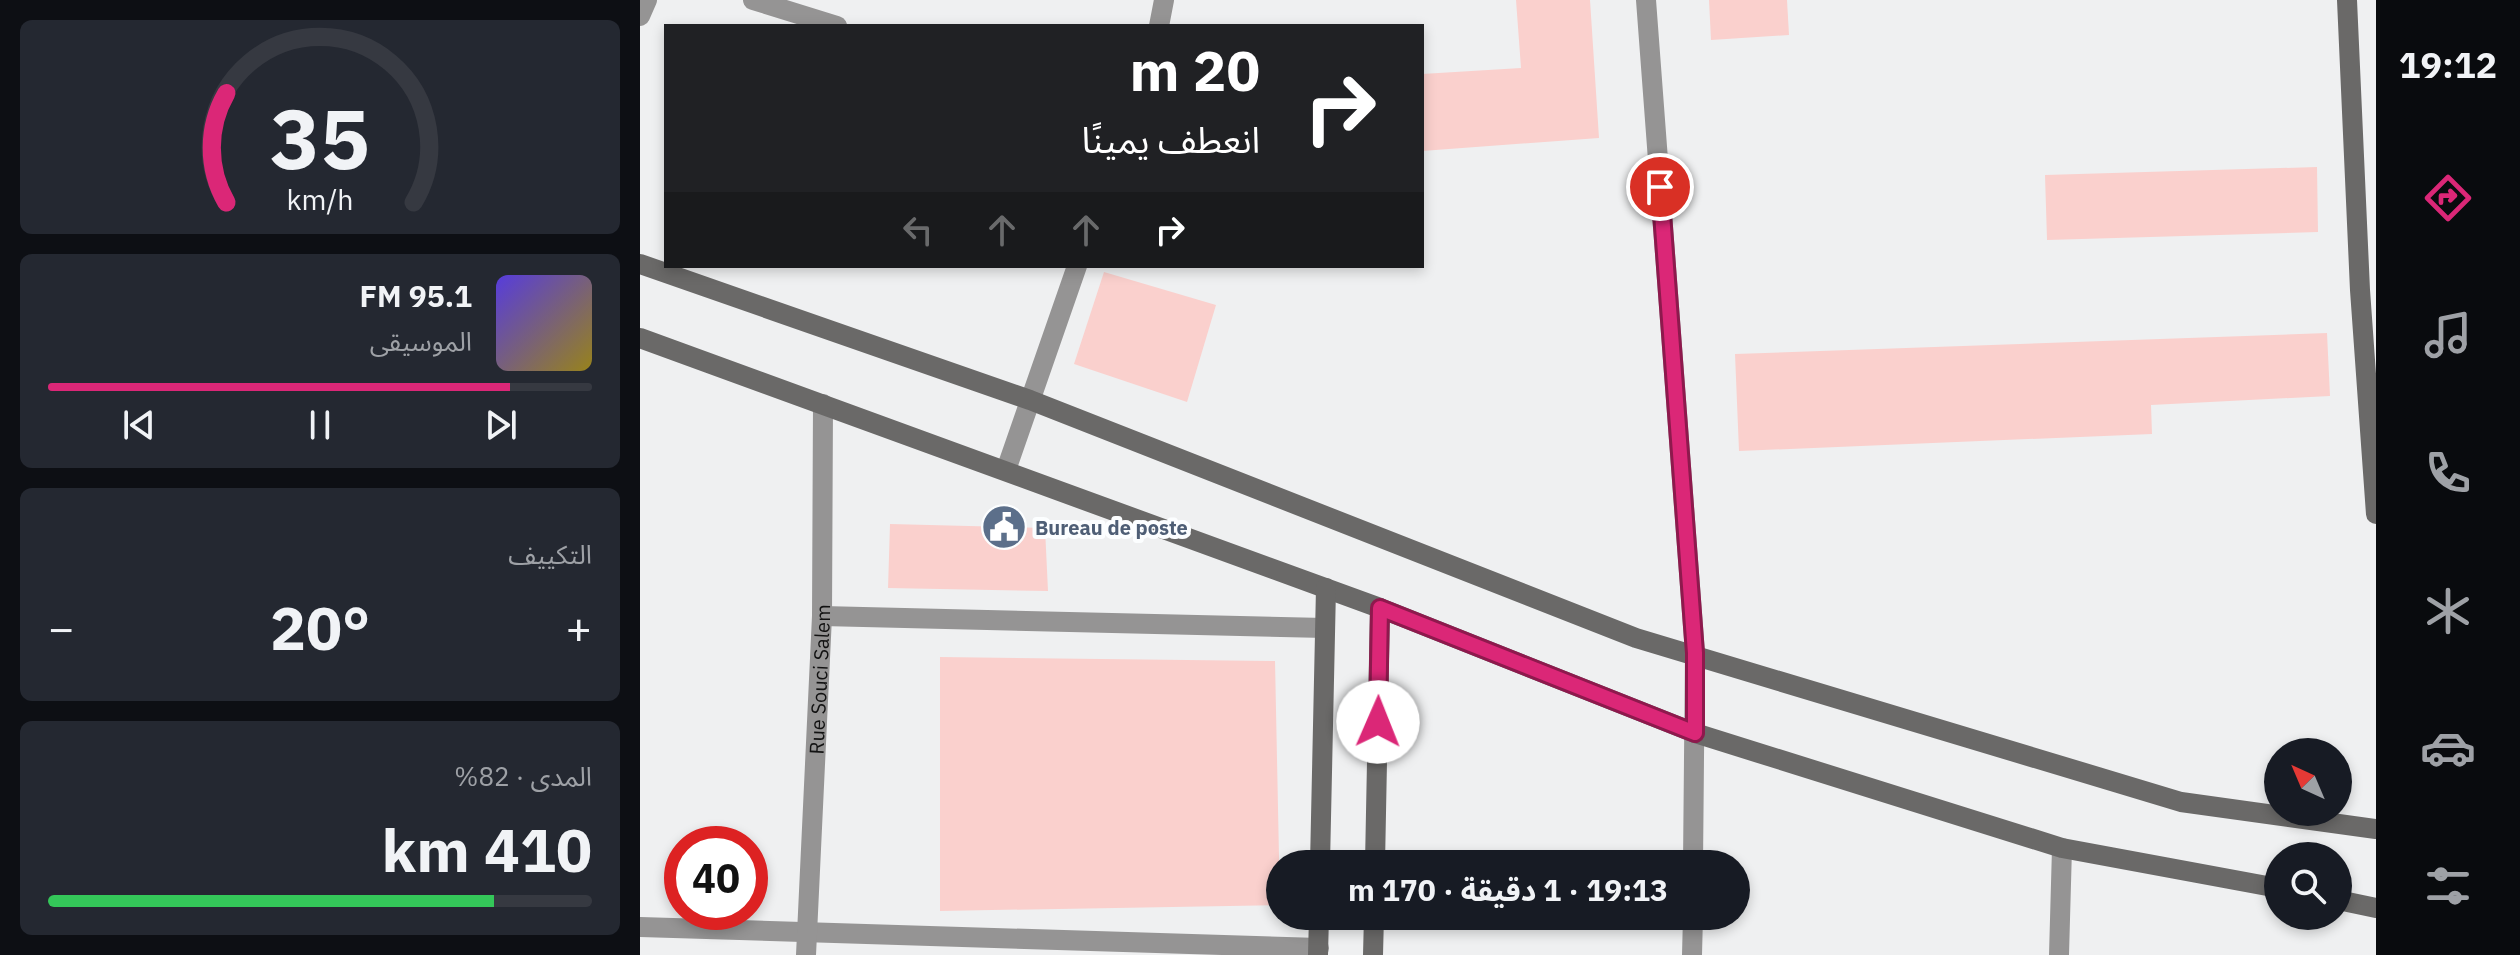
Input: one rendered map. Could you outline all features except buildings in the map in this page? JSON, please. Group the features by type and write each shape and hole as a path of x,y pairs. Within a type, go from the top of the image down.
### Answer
{"main road":[{"path":"2347,0 2360,290 2376,514"},
{"path":"640,264 1030,400 1636,638 1695,653 2181,802 2376,829"},
{"path":"640,338 1380,608 1695,733 2062,848 2264,885"},
{"path":"1320,850 1326,588"},
{"path":"1375,850 1380,608"},
{"path":"2352,903 2376,908"},
{"path":"1318,952 1319,930"},
{"path":"1373,955 1374,930"}],"street":[{"path":"640,16 647,0"},
{"path":"753,0 831,24"},
{"path":"1159,24 1164,0"},
{"path":"1646,0 1695,653 1693,850"},
{"path":"1006,470 1076,268"},
{"name":"Rue Souci Salem","path":"806,955 822,616 823,404"},
{"path":"822,616 1325,628"},
{"path":"2059,955 2062,848"},
{"path":"640,927 1318,952"},
{"path":"1692,955 1693,930"}],"place":[{"name":"Bureau de poste","path":"1004,527"}],"route":[{"path":"1378,722 1380,608 1695,733 1695,653 1660,187"}]}
